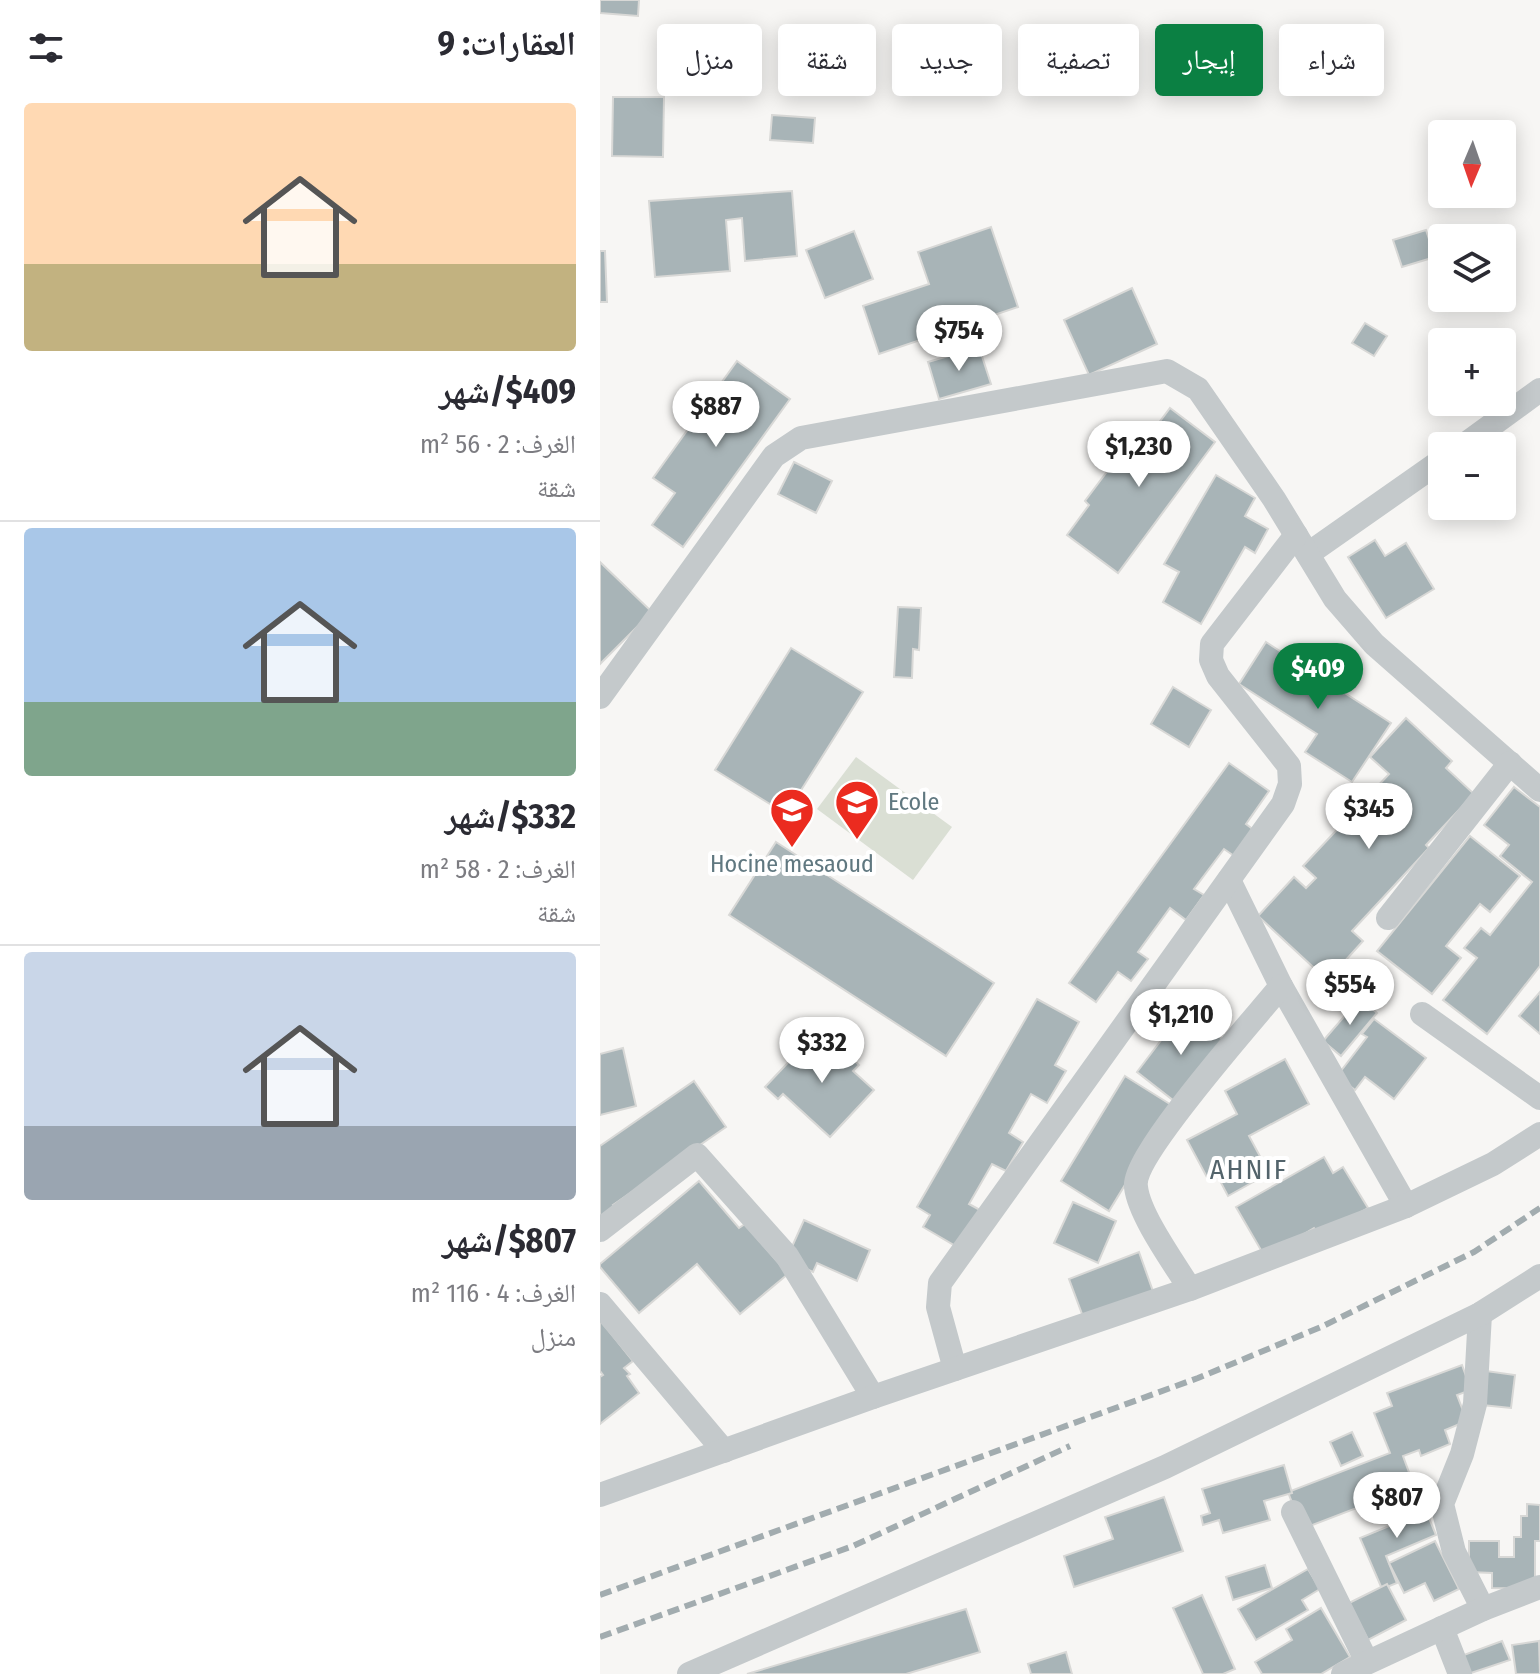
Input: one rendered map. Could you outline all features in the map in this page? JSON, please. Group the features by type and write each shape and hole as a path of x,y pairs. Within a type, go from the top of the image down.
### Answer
{"street":[{"path":"600,697 774,456 801,438 1167,371 1198,389 1302,544 1335,599 1374,644 1540,790"},
{"path":"1482,432 1540,390"},
{"path":"955,1369 938,1307 940,1283 1283,804 1290,784 1289,766 1218,676 1211,660 1212,644 1302,544 1428,468"},
{"path":"1388,918 1510,763"},
{"path":"1229,880 1281,986 1406,1206"},
{"path":"1190,1289 1143,1209 1136,1187 1136,1174 1173,1118 1281,986"},
{"path":"1422,1014 1540,1098"},
{"path":"600,1495 873,1397 1190,1289 1406,1206 1493,1164 1540,1134"},
{"path":"600,1230 697,1155 787,1256 873,1397"},
{"path":"689,1674 1165,1467 1480,1314 1540,1276"},
{"path":"600,1304 724,1451"},
{"path":"1480,1314 1475,1404 1462,1454 1442,1504 1454,1552 1483,1609"},
{"path":"1293,1512 1367,1662"},
{"path":"1343,1674 1483,1609 1540,1587"},
{"path":"1442,1628 1460,1674"}],"shaded area":[{"path":"856,757 952,827 913,880 817,809"}],"building":[{"path":"600,0 639,0 638,16 600,13"},
{"path":"613,97 664,97 663,157 612,156"},
{"path":"772,115 815,118 813,143 770,140"},
{"path":"792,191 797,256 745,261 742,218 726,220 730,271 655,277 649,201"},
{"path":"991,227 1018,307 879,354 863,306 929,284 918,252"},
{"path":"1426,230 1428,259 1402,267 1393,240"},
{"path":"854,231 873,279 825,298 806,250"},
{"path":"600,251 605,251 607,302 600,302"},
{"path":"1132,288 1157,344 1089,375 1064,320"},
{"path":"1365,323 1387,336 1374,356 1352,343"},
{"path":"979,347 991,384 939,399 928,362"},
{"path":"737,361 790,399 683,547 652,525 675,493 653,478"},
{"path":"1170,408 1215,442 1118,573 1067,535 1089,505 1085,501 1139,429 1149,436"},
{"path":"794,462 832,481 816,513 778,494"},
{"path":"1216,475 1255,498 1245,516 1268,529 1255,553 1245,547 1201,624 1163,602 1179,572 1164,564"},
{"path":"1375,540 1385,556 1406,543 1434,589 1386,618 1348,557"},
{"path":"600,562 652,612 600,664"},
{"path":"898,607 921,608 919,650 913,649 912,678 894,677"},
{"path":"1266,642 1391,723 1352,782 1305,752 1317,734 1239,684"},
{"path":"791,648 863,692 786,814 715,770"},
{"path":"1173,687 1211,710 1189,747 1151,724"},
{"path":"1406,718 1452,761 1446,768 1474,794 1352,931 1363,941 1325,983 1327,980 1258,916 1294,877 1306,888 1316,878 1303,866 1389,774 1370,757"},
{"path":"1229,763 1269,791 1246,824 1259,834 1240,860 1224,849 1194,889 1204,895 1186,920 1170,908 1138,952 1148,959 1131,981 1118,972 1096,1002 1069,983"},
{"path":"1514,787 1540,807 1540,966 1487,1034 1443,1000 1477,958 1464,948 1481,928 1490,935 1532,882 1500,856 1509,845 1484,825"},
{"path":"1470,836 1520,876 1490,912 1480,904 1446,946 1461,958 1432,994 1377,951"},
{"path":"776,842 994,983 946,1056 729,915"},
{"path":"1540,992 1540,1034 1519,1016"},
{"path":"1360,998 1377,1013 1341,1056 1323,1041"},
{"path":"1037,999 1079,1022 1055,1065 1066,1071 1047,1103 1031,1094 1009,1133 1023,1142 1006,1171 992,1164 969,1204 980,1210 959,1248 923,1227 930,1215 917,1207"},
{"path":"1184,1010 1225,1041 1178,1104 1137,1072"},
{"path":"1374,1019 1426,1058 1394,1099 1365,1077 1355,1090 1337,1076 1367,1037 1362,1034"},
{"path":"814,1035 830,1050 836,1044 859,1065 853,1071 874,1090 830,1137 783,1094 778,1099 765,1087"},
{"path":"623,1048 636,1106 600,1115 600,1054"},
{"path":"1285,1059 1309,1104 1249,1136 1269,1173 1228,1196 1218,1177 1209,1181 1187,1140 1237,1114 1225,1091"},
{"path":"1125,1076 1173,1106 1109,1211 1061,1181"},
{"path":"694,1081 726,1127 613,1205 620,1216 600,1230 600,1146"},
{"path":"1324,1157 1333,1173 1343,1167 1368,1208 1319,1236 1314,1228 1265,1257 1236,1207"},
{"path":"699,1181 739,1228 745,1224 788,1274 740,1314 697,1264 639,1313 600,1264"},
{"path":"1073,1202 1116,1221 1098,1263 1054,1243"},
{"path":"804,1220 870,1250 857,1281 817,1263 813,1272 786,1260"},
{"path":"1139,1252 1155,1297 1085,1322 1069,1279"},
{"path":"600,1320 633,1361 624,1368 639,1393 600,1424 600,1377 603,1375 600,1371"},
{"path":"1462,1365 1471,1390 1457,1395 1467,1421 1445,1430 1450,1444 1421,1456 1419,1450 1403,1456 1414,1486 1302,1529 1288,1492 1390,1453 1374,1413 1392,1406 1387,1393"},
{"path":"1486,1371 1515,1375 1511,1408 1482,1405"},
{"path":"1352,1432 1363,1456 1341,1466 1330,1442"},
{"path":"1284,1465 1292,1493 1264,1501 1270,1520 1223,1533 1219,1520 1203,1525 1201,1516 1210,1513 1202,1489"},
{"path":"1164,1497 1183,1551 1074,1587 1064,1556 1113,1539 1105,1517"},
{"path":"1422,1501 1436,1535 1386,1556 1397,1583 1382,1589 1360,1538 1399,1522 1394,1512"},
{"path":"1527,1504 1540,1505 1540,1541 1535,1541 1535,1589 1492,1588 1492,1573 1469,1572 1469,1541 1499,1541 1499,1557 1514,1557 1514,1537 1521,1537 1521,1516 1527,1516"},
{"path":"1435,1541 1459,1589 1434,1601 1425,1583 1404,1593 1389,1563"},
{"path":"1265,1565 1272,1588 1233,1600 1226,1577"},
{"path":"1308,1569 1320,1589 1302,1600 1308,1610 1256,1640 1238,1609"},
{"path":"1387,1584 1406,1620 1368,1640 1349,1603"},
{"path":"1202,1595 1235,1669 1223,1674 1203,1674 1173,1608"},
{"path":"1321,1608 1350,1657 1321,1674 1262,1674 1255,1662 1292,1640 1286,1629"},
{"path":"966,1609 980,1652 906,1674 747,1674"},
{"path":"1502,1641 1510,1660 1468,1674 1461,1656"},
{"path":"1539,1641 1540,1674 1516,1674 1512,1645"},
{"path":"1066,1652 1072,1674 1031,1674 1028,1664"}],"railway":[{"path":"600,1595 1198,1378 1321,1327 1474,1252 1540,1208"},
{"path":"600,1637 853,1546 1070,1446"}],"place":[{"name":"Ecole","path":"857,841"},
{"name":"Hocine mesaoud","path":"792,849"}],"district":[{"name":"AHNIF","path":"1249,1169"}]}
